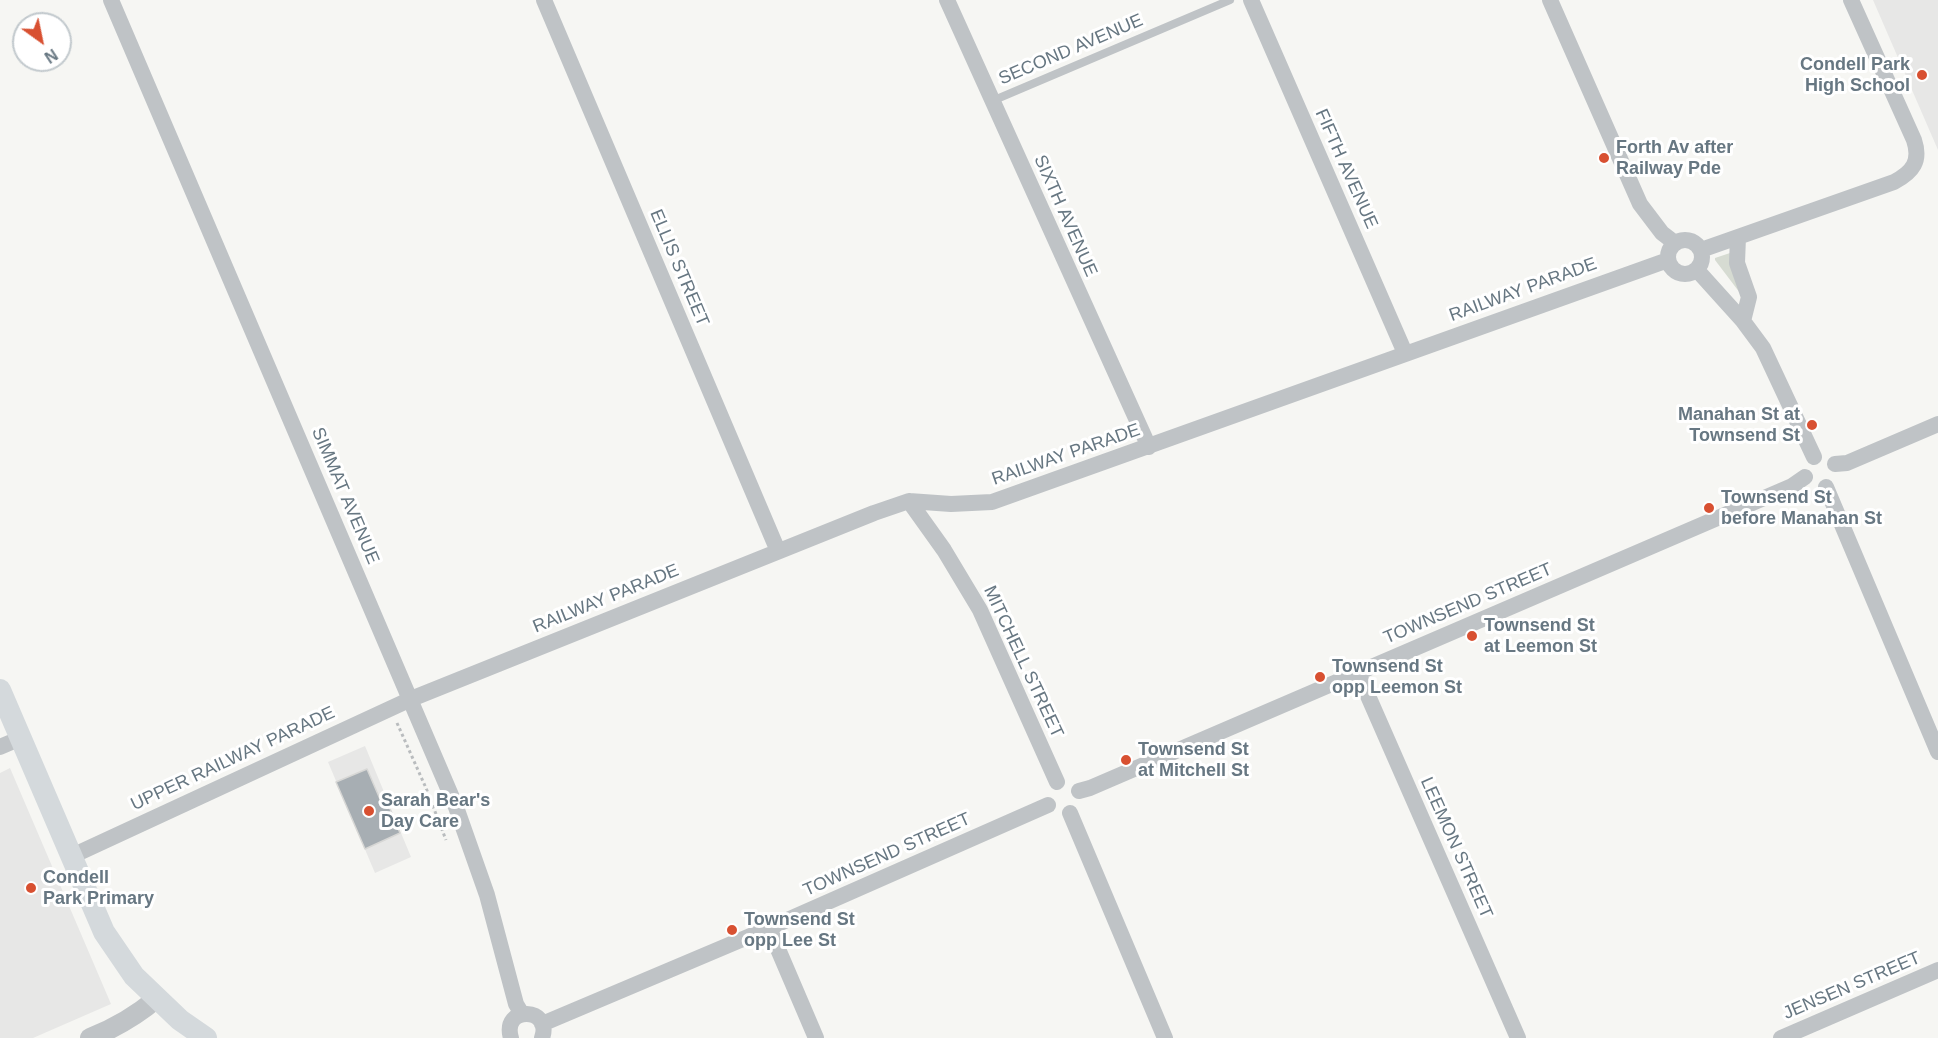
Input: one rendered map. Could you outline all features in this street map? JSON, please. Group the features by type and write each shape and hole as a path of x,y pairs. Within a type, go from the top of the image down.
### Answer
{"main road":[{"path":"0,690 10,743 72,855 104,932 134,976 156,999 206,1038"}],"street":[{"name":"SIMMAT AVENUE","path":"111,0 460,818 487,895 516,1004 522,1014"},
{"name":"ELLIS STREET","path":"544,0 778,551"},
{"name":"SIXTH AVENUE","path":"947,0 1149,447"},
{"name":"FIFTH AVENUE","path":"1251,0 1405,353"},
{"path":"1550,0 1640,204 1662,232 1675,243"},
{"path":"1701,250 1894,182 1912,170 1917,154 1914,140 1851,0"},
{"path":"1738,237 1737,263 1749,297 1743,321"},
{"path":"1690,240 1701,250 1702,261 1692,273 1681,274 1672,269 1668,260 1669,250 1675,243 1690,240"},
{"name":"RAILWAY PARADE","path":"411,699 778,551 909,501 951,504 992,502 1668,260"},
{"path":"1696,270 1743,321 1763,348 1814,457"},
{"path":"1835,464 1847,463 1938,424"},
{"path":"1814,457 1828,458 1835,464 1834,480 1826,487 1816,487 1805,477 1807,464 1814,457"},
{"name":"TOWNSEND STREET","path":"1079,791 1792,486 1805,477"},
{"path":"1826,487 1938,752"},
{"name":"MITCHELL STREET","path":"909,501 944,550 980,610 1057,782"},
{"name":"LEEMON STREET","path":"1358,672 1518,1038"},
{"name":"UPPER RAILWAY PARADE","path":"72,855 411,699"},
{"path":"1057,782 1072,783 1079,791 1080,801 1070,813 1060,814 1048,805 1049,789 1057,782"},
{"name":"TOWNSEND STREET","path":"542,1031 1048,805"},
{"path":"1070,813 1165,1038"},
{"path":"769,928 816,1038"},
{"name":"JENSEN STREET","path":"1781,1038 1938,970"},
{"path":"90,1038 117,1027 156,999"},
{"path":"511,1038 511,1023 522,1014 535,1016 542,1031"}],"lane":[{"name":"SECOND AVENUE","path":"992,101 1230,0"}],"path":[{"path":"397,722 446,840"}],"shaded area":[{"name":"Condell Park High School","path":"1873,0 1938,0 1938,150"},
{"path":"1730,253 1740,293 1715,260 1715,258"},
{"path":"365,746 411,857 375,873 328,762"},
{"name":"Condell Park Primary","path":"10,768 111,1004 33,1038 0,1038 0,773"}],"building":[{"name":"Sarah Bear's Day Care","path":"367,769 383,806 388,804 400,833 365,849 336,782"}],"place":[{"name":"Condell Park High School","path":"1922,75"},
{"name":"Forth Av after Railway Pde","path":"1604,158"},
{"name":"Manahan St at Townsend St","path":"1812,425"},
{"name":"Townsend St before Manahan St","path":"1709,508"},
{"name":"Townsend St at Leemon St","path":"1472,636"},
{"name":"Townsend St opp Leemon St","path":"1320,677"},
{"name":"Townsend St at Mitchell St","path":"1126,760"},
{"name":"Sarah Bear's Day Care","path":"369,811"},
{"name":"Condell Park Primary","path":"31,888"},
{"name":"Townsend St opp Lee St","path":"732,930"}]}
